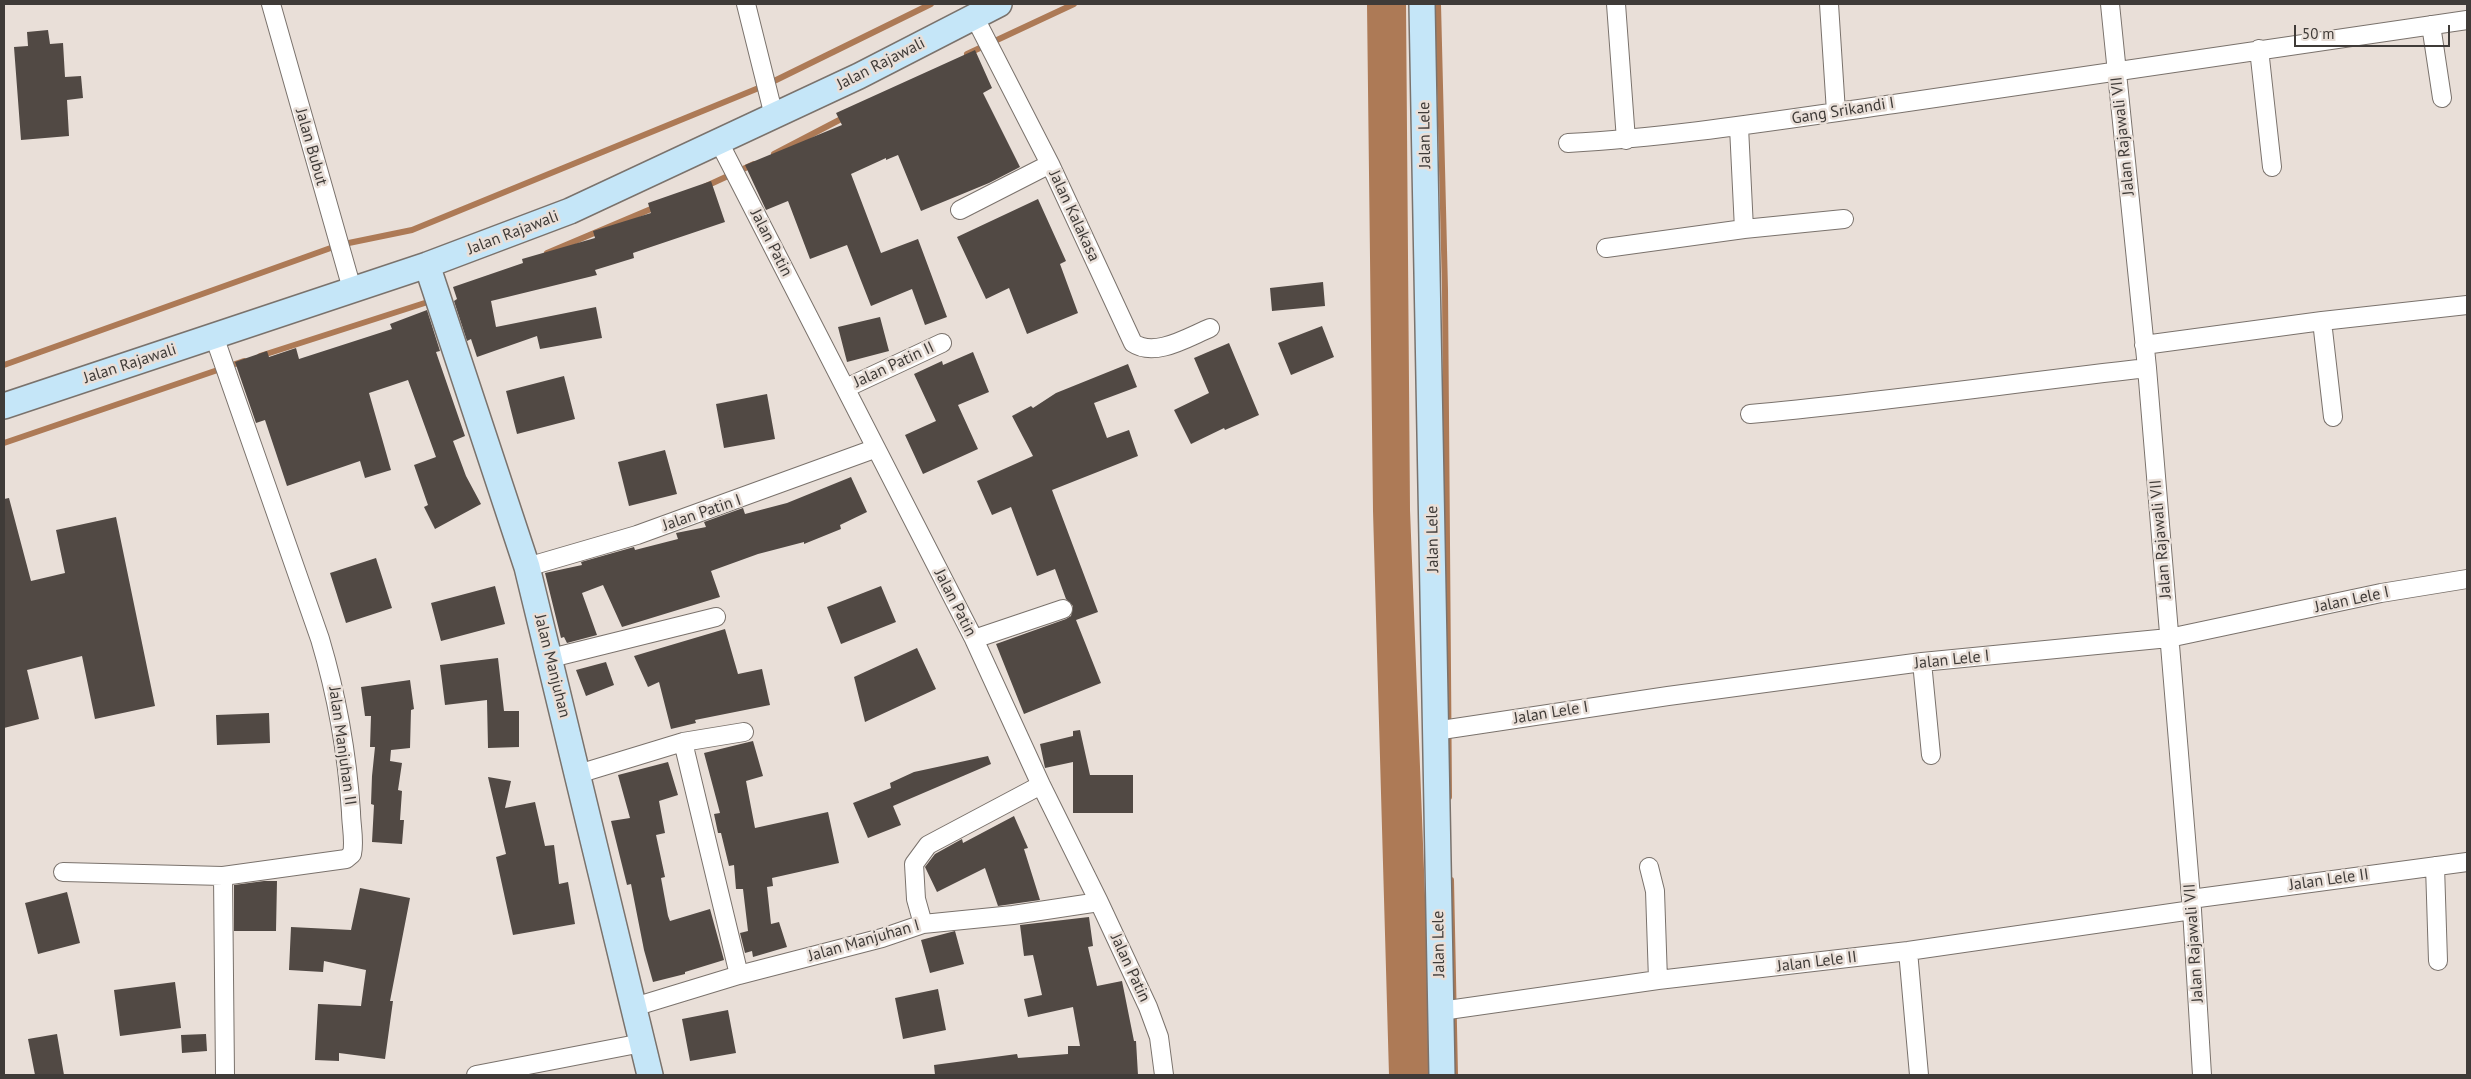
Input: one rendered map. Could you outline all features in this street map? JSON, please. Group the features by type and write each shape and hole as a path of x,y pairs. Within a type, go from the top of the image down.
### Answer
{"main road":[{"name":"Jalan Rajawali","path":"4,406 427,265 570,211 859,76 999,4"},
{"name":"Jalan Lele","path":"1422,4 1442,1075"},
{"name":"Jalan Manjuhan","path":"427,265 527,567 551,658 650,1075"}],"street":[{"name":"Jalan Bubut","path":"271,4 352,289"},
{"path":"746,4 774,116"},
{"path":"1616,4 1626,140"},
{"path":"1829,4 1836,112"},
{"name":"Jalan Rajawali VII","path":"2110,4 2147,368 2192,905 2202,1075"},
{"name":"Jalan Kalakasa","path":"974,16 1050,164 1133,343 1141,348 1149,349 1173,343 1210,328"},
{"name":"Gang Srikandi I","path":"1568,143 1626,140 1739,127 2117,72 2259,49 2467,20"},
{"path":"2431,25 2442,98"},
{"path":"2259,49 2272,167"},
{"path":"1739,127 1744,229"},
{"name":"Jalan Patin","path":"719,142 846,388 874,449 974,639 1041,785 1148,1007 1159,1037 1164,1075"},
{"path":"960,210 1050,164"},
{"path":"1606,248 1744,229 1844,219"},
{"path":"2144,346 2322,321 2467,305"},
{"path":"2322,321 2334,416"},
{"name":"Jalan Manjuhan II","path":"63,872 223,876 346,859 351,856 353,850 344,738 334,685 320,639 214,336"},
{"name":"Jalan Patin II","path":"846,388 942,343"},
{"path":"1750,414 1912,398 1995,385 2147,368"},
{"name":"Jalan Patin I","path":"527,567 637,535 874,449"},
{"name":"Jalan Lele I","path":"1435,731 1668,696 1922,662 2169,638 2381,593 2467,579"},
{"path":"974,639 1063,610"},
{"path":"551,658 716,617"},
{"path":"1922,662 1931,755"},
{"path":"578,774 682,742 744,732"},
{"path":"682,742 739,975"},
{"path":"923,924 916,899 914,864 928,845 1041,785"},
{"name":"Jalan Lele II","path":"1440,1011 1658,980 1908,951 2467,862"},
{"path":"2435,866 2438,961"},
{"path":"1649,867 1655,891 1658,980"},
{"path":"223,876 225,1075"},
{"name":"Jalan Manjuhan I","path":"634,1006 739,975 882,938 923,924 1013,915 1099,902"},
{"path":"1908,951 1919,1075"},
{"path":"476,1075 642,1043"}],"shaded area":[{"path":"1367,4 1406,4 1410,510 1432,1075 1389,1075 1373,511"}],"building":[{"path":"48,30 50,44 63,43 65,77 81,76 83,98 67,100 69,136 21,140 14,47 28,46 27,32"},
{"path":"975,50 992,88 983,93 1020,167 989,183 921,211 898,155 886,160 886,158 851,174 881,253 918,239 947,317 925,325 912,289 871,306 847,245 810,259 788,201 766,210 745,165 842,125 836,113"},
{"path":"711,181 725,222 633,253 634,258 595,270 597,275 491,301 496,327 596,307 602,338 540,349 537,336 477,357 471,339 467,341 454,301 457,299 453,287 523,263 522,259 595,238 593,231 651,213 648,203"},
{"path":"1038,199 1066,261 1060,264 1078,313 1027,334 1009,288 986,299 957,237"},
{"path":"1323,282 1325,306 1272,311 1270,288"},
{"path":"427,310 440,351 436,352 465,436 453,441 466,476 481,504 435,529 424,507 428,505 414,465 436,457 408,380 369,393 391,470 365,478 360,461 287,486 265,420 256,423 235,362 267,351 269,357 296,348 299,359 392,329 390,324"},
{"path":"880,317 889,351 847,362 838,327"},
{"path":"1322,326 1334,357 1291,375 1278,343"},
{"path":"1229,343 1259,415 1225,430 1224,428 1191,444 1174,410 1209,393 1194,358"},
{"path":"973,352 989,392 958,405 978,449 923,474 905,435 936,421 914,374 942,361 943,365"},
{"path":"1128,364 1137,387 1094,403 1107,438 1129,430 1138,456 1052,490 1098,612 1076,620 1101,683 1024,714 996,644 1066,619 1071,616 1073,606 1066,599 1055,569 1037,576 1011,507 992,515 977,481 1033,456 1012,416 1031,406 1033,408 1056,393"},
{"path":"564,376 575,419 517,434 506,391"},
{"path":"767,394 775,439 724,448 716,404"},
{"path":"665,450 677,494 629,506 618,462"},
{"path":"851,477 867,512 840,525 841,529 804,544 804,542 758,554 711,571 720,597 622,627 603,585 582,593 597,635 567,643 564,637 561,638 545,573 582,565 581,562 634,547 635,550 678,539 676,533 706,527 704,522 743,508 745,514 787,503"},
{"path":"9,498 31,581 65,573 56,530 116,517 155,706 95,719 82,656 27,670 39,719 4,728 4,499"},
{"path":"376,558 392,608 346,623 330,573"},
{"path":"495,586 505,624 441,641 431,603"},
{"path":"881,586 896,622 841,644 827,607"},
{"path":"725,629 738,674 762,669 770,705 695,720 696,723 671,729 659,682 648,687 634,656"},
{"path":"917,648 936,689 865,722 854,677"},
{"path":"498,658 504,711 519,711 519,747 488,748 487,700 445,705 440,665"},
{"path":"606,662 614,685 586,696 576,670"},
{"path":"410,680 414,709 411,710 410,748 391,750 390,761 402,763 398,790 402,791 400,820 404,820 402,844 372,842 374,805 371,804 375,747 370,747 371,716 365,716 361,687"},
{"path":"269,713 270,743 217,745 216,715"},
{"path":"1080,730 1090,775 1133,775 1133,813 1073,813 1073,762 1045,768 1040,744 1073,736 1073,731"},
{"path":"753,741 763,776 746,781 755,828 828,812 839,863 772,878 773,886 767,887 771,924 779,922 787,947 753,957 752,951 745,953 740,933 748,931 743,889 736,889 734,865 729,866 721,833 718,833 714,814 720,813 704,753"},
{"path":"988,756 991,764 893,806 901,825 868,838 853,803 891,788 890,783 914,772"},
{"path":"668,762 678,795 659,801 665,833 656,835 665,877 661,878 668,916 670,921 710,909 724,960 685,972 685,974 653,982 644,950 631,884 627,885 611,821 630,818 618,775"},
{"path":"488,777 511,781 505,808 535,802 545,846 554,845 559,884 568,882 575,924 513,935 496,857 506,854"},
{"path":"1014,816 1028,848 1024,849 1040,900 998,906 985,868 937,892 925,867 935,854 962,839 963,843"},
{"path":"277,881 276,931 234,931 234,885"},
{"path":"360,888 410,898 390,1001 393,1001 385,1059 339,1053 339,1061 315,1060 318,1004 361,1006 366,970 324,961 323,972 289,970 291,927 351,930"},
{"path":"67,892 80,943 38,954 25,903"},
{"path":"1089,917 1093,946 1088,947 1097,986 1122,981 1134,1041 1136,1041 1138,1075 935,1075 934,1065 1017,1054 1018,1058 1068,1054 1068,1046 1080,1046 1073,1007 1028,1017 1024,999 1042,995 1033,955 1024,956 1020,925"},
{"path":"955,931 964,964 930,973 921,940"},
{"path":"175,982 181,1028 120,1036 114,990"},
{"path":"938,989 946,1030 903,1039 895,998"},
{"path":"728,1010 736,1053 690,1061 682,1019"},
{"path":"57,1034 64,1075 35,1075 28,1039"},
{"path":"206,1034 207,1051 182,1053 181,1035"}],"waterway":[{"path":"4,365 339,245 412,230 766,85 931,4"},
{"path":"967,54 1074,4"},
{"path":"1438,4 1445,290 1449,797"},
{"path":"774,154 845,117"},
{"path":"704,187 754,164"},
{"path":"547,253 658,206"},
{"path":"260,356 434,300"},
{"path":"4,443 244,361"},
{"path":"1451,880 1455,1075"}]}
